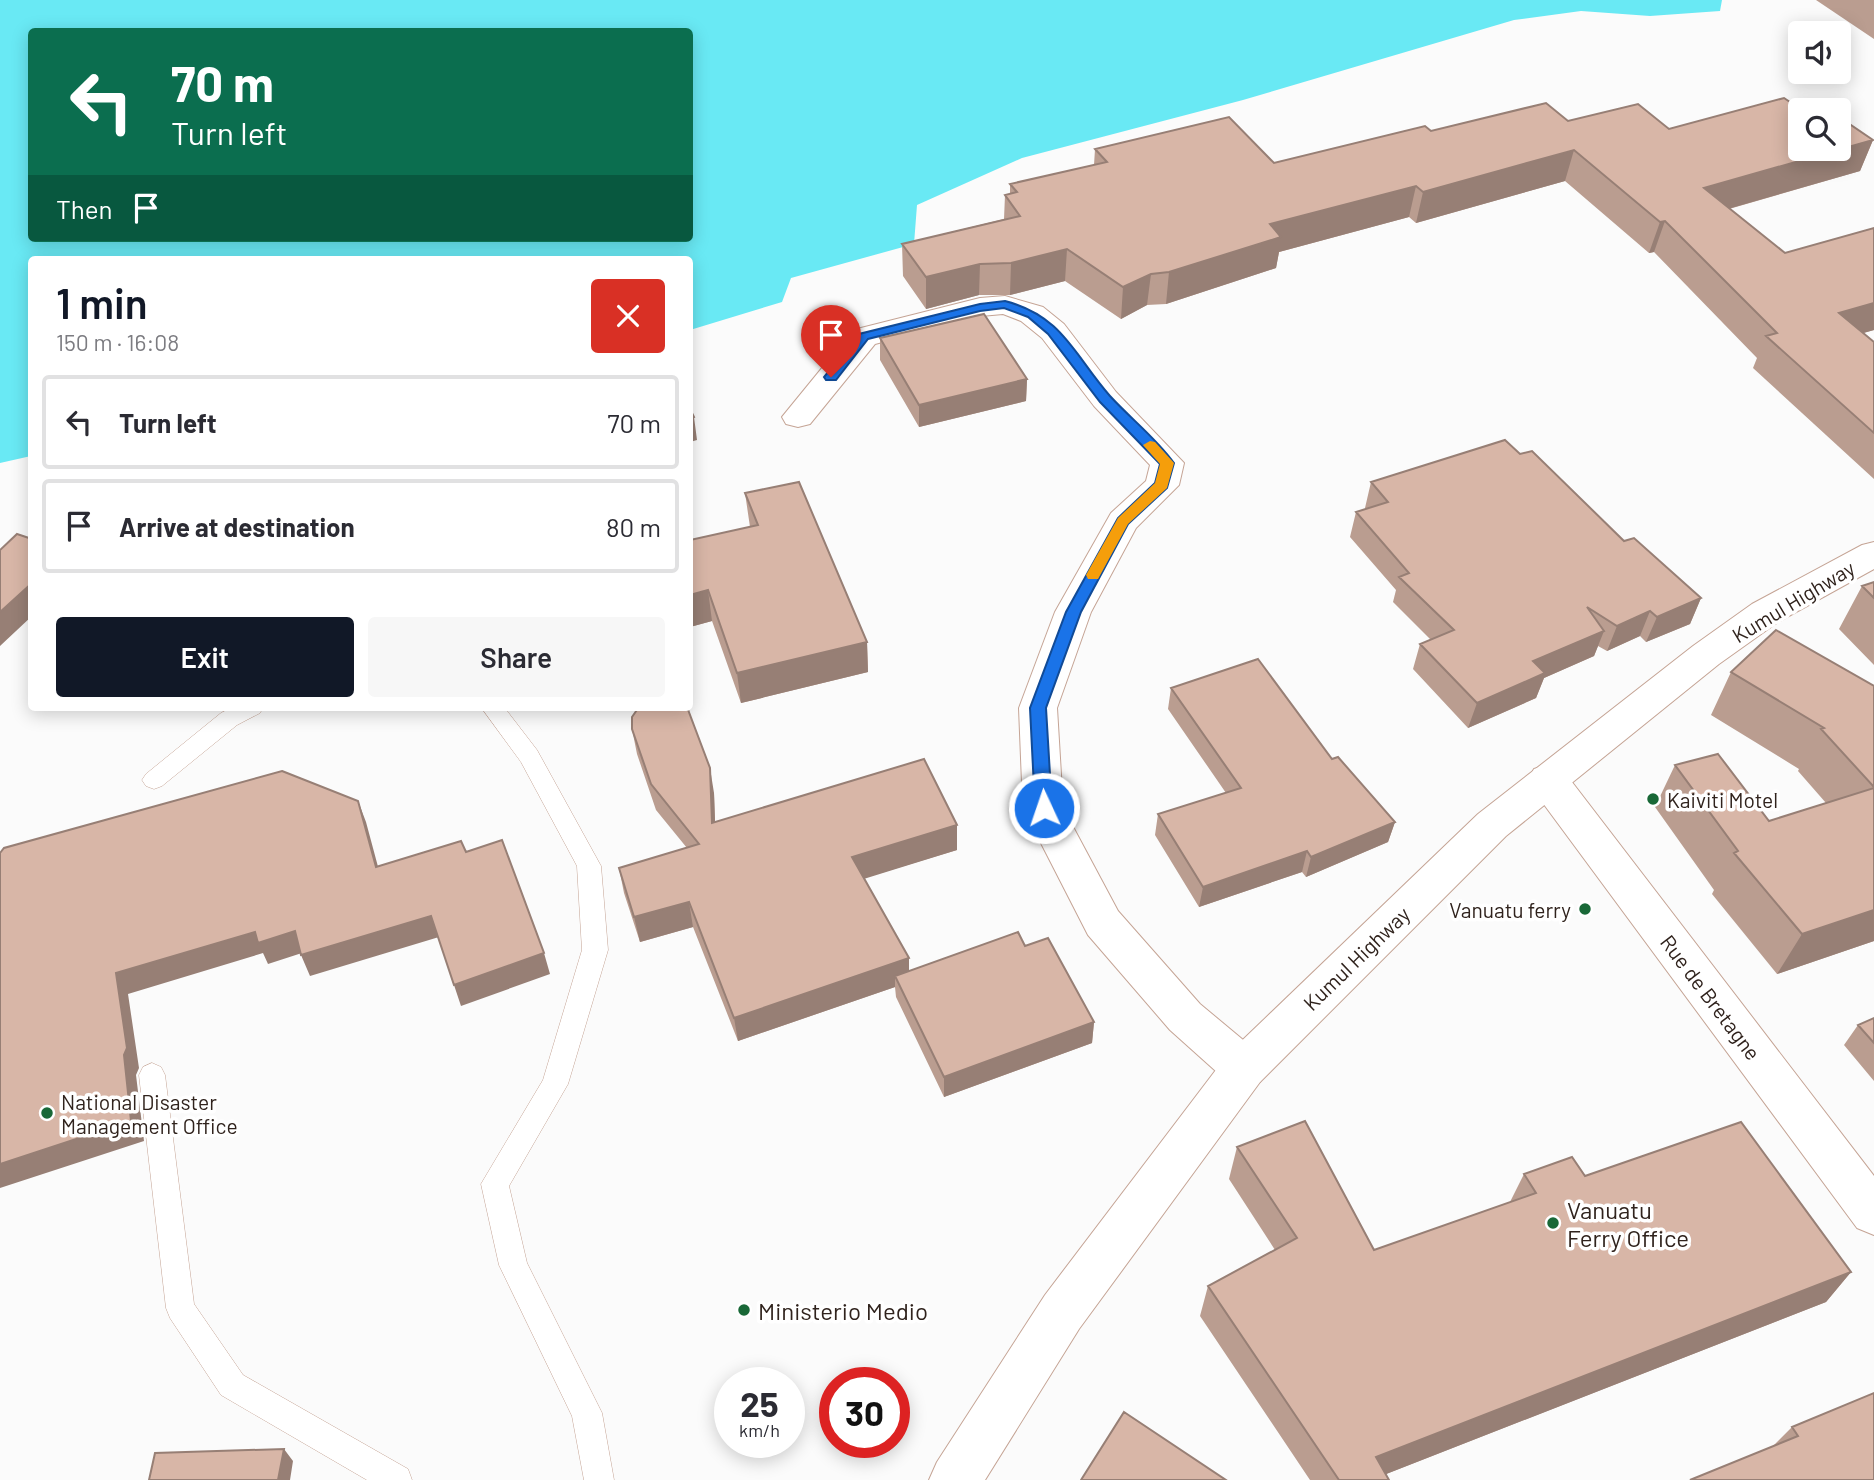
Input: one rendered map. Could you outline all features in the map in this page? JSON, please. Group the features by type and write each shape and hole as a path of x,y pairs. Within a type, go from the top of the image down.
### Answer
{"street":[{"path":"798,417 864,337 980,307 1005,304 1032,314 1053,331 1105,399 1167,463 1162,485 1123,521 1073,612 1038,708 1044,808 1103,923 1185,1017 1244,1068"},
{"name":"Kumul Highway","path":"955,1480 1062,1312 1244,1068 1492,825 1706,655 1765,613 1874,554"},
{"name":"Rue de Bretagne","path":"1548,780 1874,1213"}],"lane":[{"path":"154,780 229,719 244,711"},
{"path":"495,711 529,755 589,866 595,950 555,1084 495,1184 513,1265 587,1413 599,1480"},
{"path":"152,1075 180,1308 232,1385 397,1480"}],"water":[{"path":"0,0 1722,0 1720,11 1650,16 1581,11 1514,20 1243,100 1022,158 917,205 914,244 791,278 782,302 693,329 693,256 28,256 28,457 0,463"}],"building":[{"path":"1784,98 1788,101 1788,161 1799,161 1704,188 1785,253 1874,228 1874,303 1839,313 1874,342 1874,433 1766,336 1777,333 1665,221 1660,222 1574,150 1423,192 1416,186 1270,224 1281,237 1169,272 1151,274 1123,287 1067,249 1011,263 980,264 926,277 902,244 1020,216 1005,195 1017,192 1010,184 1107,162 1095,149 1229,117 1274,163 1425,126 1431,131 1546,103 1568,121 1638,104 1669,129"},
{"path":"1851,125 1873,140 1851,146"},
{"path":"984,314 1027,379 919,405 880,338"},
{"path":"1505,440 1520,454 1532,451 1624,541 1634,538 1701,598 1657,617 1650,611 1617,626 1587,607 1604,631 1533,661 1545,673 1477,703 1420,644 1454,630 1399,577 1409,573 1356,512 1388,502 1371,482"},
{"path":"799,482 867,642 737,673 708,590 693,594 693,539 758,525 745,493"},
{"path":"17,534 28,538 28,587 0,612 0,550"},
{"path":"1874,582 1874,598 1862,586"},
{"path":"1776,630 1874,686 1874,787 1821,729 1824,728 1731,672"},
{"path":"1258,659 1332,759 1338,757 1395,822 1311,857 1307,851 1203,887 1158,814 1241,788 1171,688"},
{"path":"636,711 689,711 710,768 712,823 924,759 957,825 852,857 909,958 734,1018 689,902 634,917 619,868 699,844 651,784 632,729 632,717"},
{"path":"1718,754 1769,821 1874,788 1874,910 1802,934 1734,853 1738,851 1675,765"},
{"path":"282,771 358,801 376,867 461,841 466,852 502,840 544,953 454,985 431,916 301,955 295,931 258,943 255,932 116,973 127,1048 124,1055 131,1121 0,1164 0,853 4,848"},
{"path":"1018,932 1025,946 1048,938 1094,1022 944,1077 895,976"},
{"path":"1874,1018 1874,1043 1858,1025"},
{"path":"1305,1121 1374,1250 1536,1193 1524,1174 1572,1157 1585,1176 1741,1122 1851,1272 1376,1457 1389,1480 1339,1480 1208,1286 1297,1238 1237,1147"},
{"path":"1874,1393 1874,1480 1690,1480 1798,1436 1792,1427"},
{"path":"1124,1412 1226,1480 1081,1480"},
{"path":"284,1449 278,1480 149,1480 155,1453"}],"slow traffic":[{"path":"1093,575 1123,521 1162,485 1167,463 1150,445"}],"place":[{"name":"Kaiviti Motel","path":"1653,799"},
{"name":"Vanuatu ferry","path":"1585,909"},
{"name":"National Disaster Management Office","path":"47,1113"},
{"name":"Vanuatu Ferry Office","path":"1553,1223"},
{"name":"Ministerio Medio","path":"744,1310"}],"route":[{"path":"831,377 864,337 980,307 1005,304 1032,314 1053,331 1105,399 1167,463 1162,485 1123,521 1073,612 1038,708 1044,808"}]}
